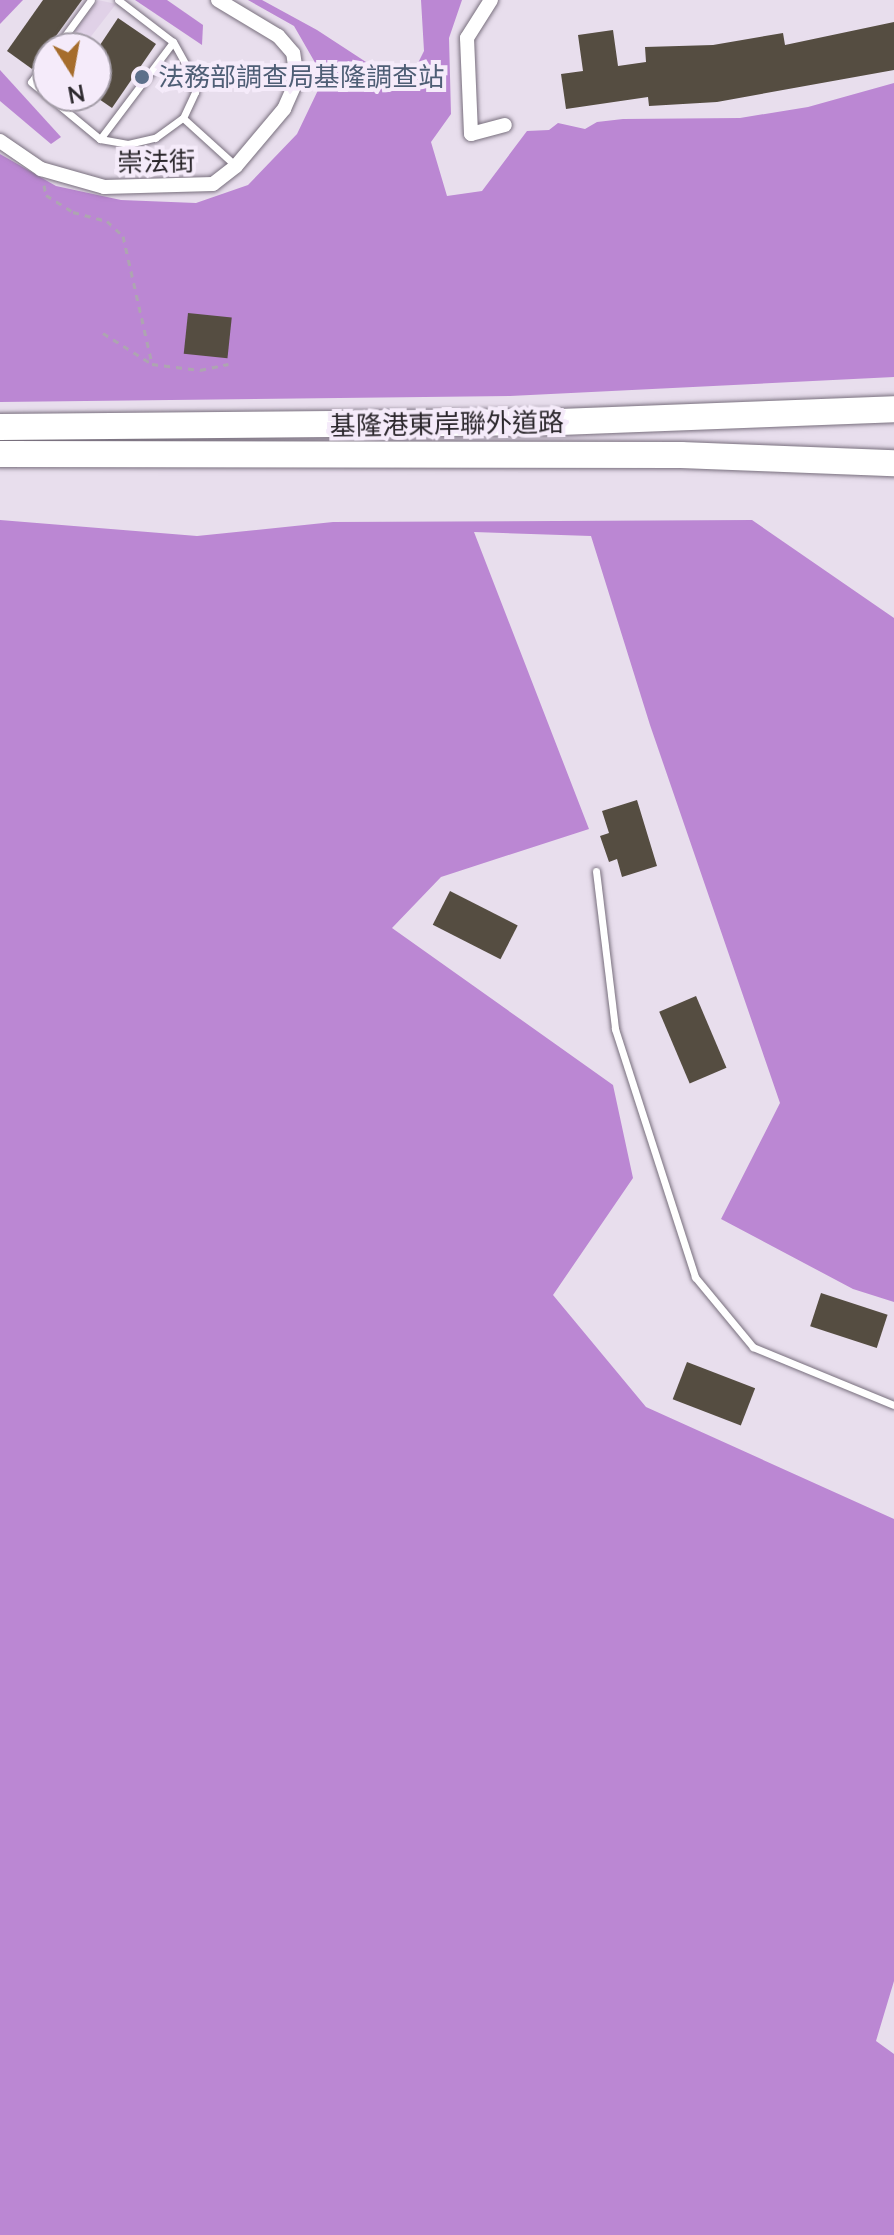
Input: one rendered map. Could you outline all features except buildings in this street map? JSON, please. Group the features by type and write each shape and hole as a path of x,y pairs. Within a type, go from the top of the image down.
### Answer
{"highway":[{"name":"基隆港東岸聯外道路","path":"6,428 347,425 739,416 894,409"},
{"name":"基隆港東岸聯外道路","path":"6,455 748,457 894,463"}],"street":[{"name":"崇法街","path":"0,141 41,169 104,187 179,188 213,184 236,166 284,109 297,80 293,53 278,36 218,0"},
{"path":"491,0 467,38 471,134 505,125"}],"lane":[{"path":"68,32 91,0"},
{"path":"67,112 100,139 128,144 155,138 183,118 195,92 173,42 118,0"},
{"path":"100,139 173,42"},
{"path":"183,118 236,166"},
{"path":"596,871 615,1029 695,1277 753,1347 894,1405"}],"path":[{"path":"41,169 46,195 73,212 107,221 123,236 152,364"},
{"path":"103,333 152,364 200,370 228,364"}],"shaded area":[{"path":"0,0 23,0 0,24"},
{"path":"98,0 116,4 94,32 74,32"},
{"path":"135,0 167,0 203,25 202,45"},
{"path":"248,0 262,0 317,30 389,77 412,75 424,51 421,0 462,0 449,38 451,114 431,142 447,196 482,191 527,131 549,130 558,123 585,129 597,122 623,119 740,118 808,107 894,83 894,377 510,396 0,402 0,154 56,186 121,200 196,203 248,185 297,134 320,86 317,66 294,26"},
{"path":"0,70 32,105 32,112 38,112 61,137 51,144 0,101"},
{"path":"0,520 197,536 333,522 752,520 894,618 894,1302 853,1289 721,1219 780,1103 650,725 591,536 474,532 589,829 441,877 392,928 613,1085 633,1178 553,1295 646,1407 894,1519 894,1981 876,2041 894,2054 894,2235 0,2235"}],"place":[{"name":"法務部調查局基隆調查站","path":"142,77"}]}
